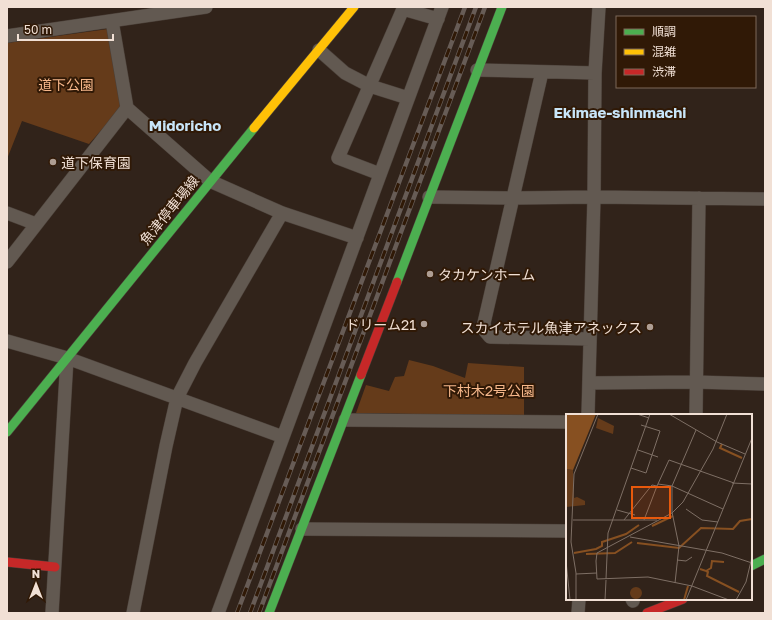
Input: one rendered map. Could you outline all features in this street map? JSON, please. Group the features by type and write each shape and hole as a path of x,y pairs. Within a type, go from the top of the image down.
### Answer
{"street":[{"path":"7,36 206,7"},
{"name":"魚津停車場線","path":"8,430 210,180 354,7"},
{"path":"269,613 345,420 502,7"},
{"path":"588,414 594,196 595,73 598,7"},
{"path":"218,613 440,13 403,9 338,158 380,174"},
{"path":"112,21 127,108 210,180 282,213 356,238"},
{"path":"319,50 344,73 370,86 408,98"},
{"path":"477,70 595,73"},
{"path":"542,72 484,323 485,331 490,337 590,339"},
{"path":"7,262 127,108"},
{"path":"429,197 514,198 594,196 765,199"},
{"path":"696,414 699,198"},
{"path":"7,213 36,224"},
{"path":"134,613 164,453 177,398 195,363 282,213"},
{"path":"7,341 67,358 283,437"},
{"path":"52,613 67,358"},
{"path":"589,383 696,382 765,384"},
{"path":"345,420 566,422"},
{"path":"302,529 566,531"},
{"path":"752,566 765,559"},
{"path":"7,562 55,567"},
{"path":"578,613 579,600"},
{"path":"646,613 679,600"}],"green space":[{"name":"道下公園","path":"108,29 121,108 89,144 22,121 7,159 7,43"},
{"name":"下村木2号公園","path":"409,360 433,366 465,378 468,363 524,367 524,416 356,413 366,385 389,391 395,377 404,376"}],"railway":[{"path":"237,613 465,7"},
{"path":"250,613 476,7"},
{"path":"259,613 485,7"}],"traffic: fast":[{"path":"397,282 502,7"},
{"path":"7,432 254,128"},
{"path":"269,613 361,375"},
{"path":"752,566 765,559"}],"traffic: slow":[{"path":"254,128 354,7"}],"traffic: jam":[{"path":"361,375 397,282"},
{"path":"7,562 55,567"},
{"path":"647,613 680,600"}],"place":[{"name":"道下保育園","path":"53,162"},
{"name":"タカケンホーム","path":"430,274"},
{"name":"ドリーム21","path":"424,324"},
{"name":"スカイホテル魚津アネックス","path":"650,327"}],"district":[{"name":"Ekimae-shinmachi","path":"620,112"},
{"name":"Midoricho","path":"185,125"}]}
